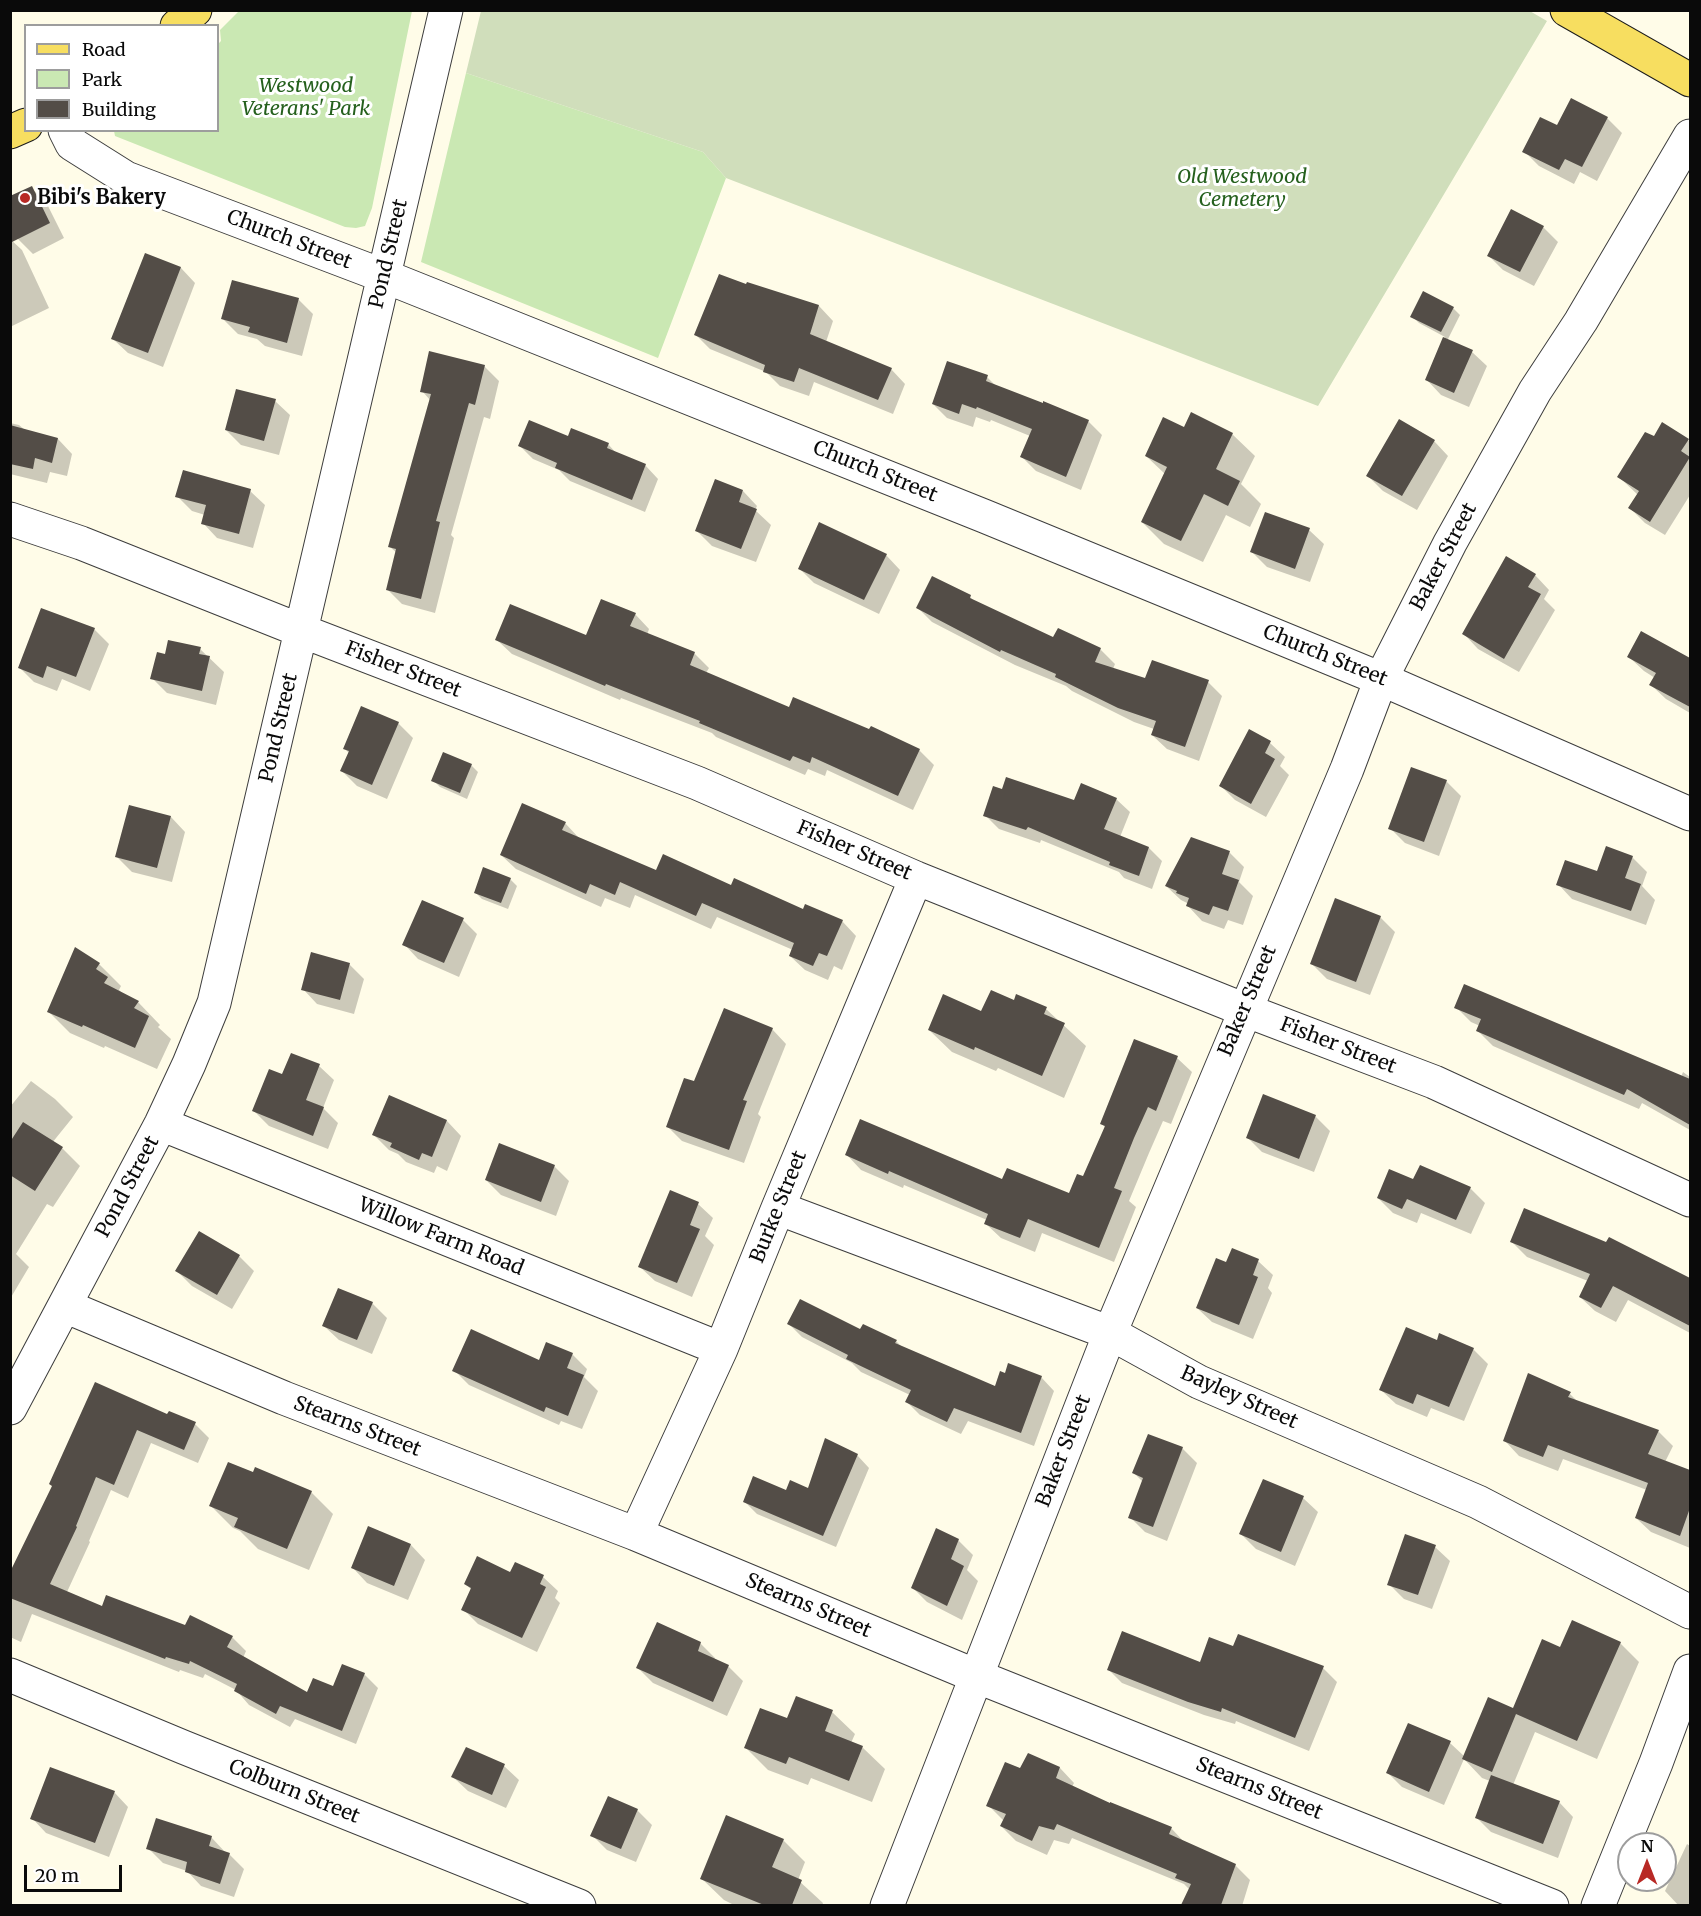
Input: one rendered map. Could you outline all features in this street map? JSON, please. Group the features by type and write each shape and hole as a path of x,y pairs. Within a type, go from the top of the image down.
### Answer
{"main road":[{"path":"179,24 195,10"},
{"path":"1567,10 1690,80"},
{"path":"10,132 24,126"}],"street":[{"name":"Pond Street","path":"11,1408 161,1124 214,1003 446,10"},
{"name":"Church Street","path":"66,132 72,144 126,178 384,276 962,507 1381,679 1690,814"},
{"name":"Baker Street","path":"887,1905 1110,1333 1347,769 1381,679 1450,543 1535,391 1581,321 1690,136"},
{"name":"Fisher Street","path":"10,519 81,543 302,632 697,783 916,878 1245,1010 1434,1082 1690,1200"},
{"name":"Burke Street","path":"636,1534 721,1349 916,878"},
{"name":"Willow Farm Road","path":"161,1124 721,1349"},
{"name":"Bayley Street","path":"778,1208 1110,1333 1199,1382 1478,1502 1690,1612"},
{"name":"Stearns Street","path":"65,1306 284,1398 636,1534 976,1676 1552,1905"},
{"path":"1598,1905 1656,1763 1690,1671"},
{"name":"Colburn Street","path":"10,1675 568,1903"}],"green space":[{"name":"Westwood Veterans' Park","path":"240,10 412,11 372,208 365,226 345,227 115,136 114,132 219,132 220,30"},
{"name":"Old Westwood Cemetery","path":"1528,10 1547,21 1318,406 726,178 703,152 466,73 481,11"},
{"path":"466,73 703,152 726,178 658,358 421,262"}],"building":[{"path":"1571,98 1608,117 1582,167 1565,159 1559,170 1522,152 1540,117 1557,125"},
{"path":"32,186 50,223 10,243 10,196"},
{"path":"1511,209 1544,226 1520,272 1487,256"},
{"path":"145,253 181,267 148,353 111,339"},
{"path":"719,274 819,305 810,334 892,368 878,400 799,368 794,382 763,372 765,365 694,335"},
{"path":"232,280 299,298 287,343 248,332 250,327 221,319"},
{"path":"1423,291 1454,307 1441,332 1410,317"},
{"path":"1443,337 1473,350 1454,393 1425,380"},
{"path":"429,351 485,365 475,405 469,403 436,521 440,522 421,599 386,590 396,549 388,547 431,394 420,392"},
{"path":"947,361 988,375 986,381 1089,420 1066,477 1020,457 1032,429 977,407 976,409 962,404 959,414 932,404"},
{"path":"236,389 276,399 264,441 225,430"},
{"path":"1191,412 1233,433 1216,469 1240,481 1228,506 1204,494 1181,541 1141,522 1167,467 1145,456 1163,417 1184,427"},
{"path":"1399,419 1435,440 1402,496 1366,476"},
{"path":"529,420 568,436 571,428 609,443 607,448 646,464 632,500 555,468 557,463 518,446"},
{"path":"1662,422 1689,439 1681,451 1690,457 1650,522 1628,508 1639,491 1617,477 1645,432 1654,436"},
{"path":"10,425 58,438 52,463 35,458 33,469 10,464"},
{"path":"183,470 251,489 239,534 201,524 206,505 175,497"},
{"path":"715,479 743,490 739,502 757,509 741,549 695,531"},
{"path":"1265,512 1310,528 1295,569 1250,552"},
{"path":"819,522 887,554 864,600 798,569"},
{"path":"1506,556 1536,574 1528,587 1541,594 1504,659 1462,634"},
{"path":"932,576 971,595 970,598 1053,637 1058,628 1101,648 1095,662 1145,678 1152,660 1209,680 1185,747 1151,735 1156,721 1118,708 1055,677 1056,674 1001,650 1000,652 916,608"},
{"path":"601,599 636,613 630,626 695,652 690,665 789,707 793,697 869,729 871,726 920,749 898,796 812,757 810,763 793,756 790,761 699,723 700,721 606,684 605,686 495,640 510,604 586,635"},
{"path":"41,608 95,628 76,677 47,666 43,678 18,668"},
{"path":"1641,631 1690,658 1690,707 1649,685 1656,673 1627,657"},
{"path":"168,640 201,647 199,654 210,656 202,691 150,679 157,652 165,654"},
{"path":"361,706 399,722 372,785 340,771 349,751 343,749"},
{"path":"1249,729 1271,741 1265,753 1275,759 1251,804 1219,786"},
{"path":"443,752 472,764 460,793 431,781"},
{"path":"1411,767 1447,780 1424,842 1388,829"},
{"path":"1006,777 1074,800 1081,783 1117,798 1104,829 1149,847 1139,876 1109,865 1110,862 1028,827 1026,830 983,816 993,786 1002,789"},
{"path":"522,803 566,822 562,830 656,870 663,854 731,885 734,878 803,909 805,904 843,920 827,956 819,953 813,966 789,956 794,943 702,903 696,916 620,882 615,895 590,884 586,894 500,855"},
{"path":"129,805 171,816 157,868 115,857"},
{"path":"1191,837 1230,851 1222,874 1239,880 1228,911 1213,906 1209,915 1186,906 1189,898 1165,886"},
{"path":"1606,846 1633,856 1625,878 1641,884 1631,911 1556,885 1565,860 1597,871"},
{"path":"483,867 511,878 501,903 474,893"},
{"path":"1335,898 1381,916 1356,982 1310,964"},
{"path":"422,900 464,918 444,963 402,945"},
{"path":"75,947 100,963 96,969 108,977 104,983 139,1001 134,1008 149,1016 135,1048 47,1012"},
{"path":"311,952 350,963 340,1000 301,990"},
{"path":"1464,984 1690,1079 1690,1125 1627,1089 1624,1095 1476,1031 1481,1019 1454,1008"},
{"path":"991,990 1014,1000 1016,994 1047,1007 1044,1014 1065,1023 1042,1076 975,1047 974,1050 928,1030 943,994 981,1011"},
{"path":"724,1008 773,1028 743,1100 747,1101 729,1150 666,1127 684,1078 694,1081"},
{"path":"1134,1039 1178,1056 1156,1111 1148,1107 1134,1138 1114,1188 1122,1191 1099,1248 1028,1219 1020,1238 984,1224 988,1214 889,1171 888,1174 845,1155 860,1119 1002,1179 1007,1168 1069,1193 1077,1174 1083,1176 1105,1126 1100,1124"},
{"path":"291,1053 320,1064 306,1100 324,1107 313,1136 252,1111 269,1069 282,1074"},
{"path":"1263,1094 1316,1115 1299,1159 1246,1138"},
{"path":"389,1095 447,1120 432,1157 422,1153 419,1160 390,1147 392,1143 372,1135"},
{"path":"23,1122 63,1147 35,1191 10,1175 10,1142"},
{"path":"499,1143 555,1165 541,1202 485,1180"},
{"path":"1420,1165 1471,1187 1456,1220 1407,1199 1402,1209 1377,1198 1389,1169 1413,1179"},
{"path":"670,1190 699,1202 690,1225 700,1229 677,1283 638,1267"},
{"path":"1524,1208 1606,1242 1609,1237 1690,1278 1690,1326 1613,1286 1601,1308 1579,1297 1590,1274 1510,1242"},
{"path":"199,1231 240,1255 217,1295 175,1271"},
{"path":"1232,1248 1259,1259 1253,1275 1258,1277 1239,1325 1196,1308 1216,1258 1226,1262"},
{"path":"338,1288 373,1302 357,1340 322,1326"},
{"path":"800,1299 860,1329 863,1324 897,1340 895,1343 995,1386 1000,1371 1005,1373 1008,1363 1042,1376 1021,1433 954,1408 947,1422 905,1402 911,1390 846,1359 848,1355 787,1324"},
{"path":"1406,1327 1437,1340 1439,1333 1474,1348 1449,1407 1417,1394 1413,1404 1379,1390"},
{"path":"471,1329 539,1360 546,1342 573,1353 567,1368 584,1375 568,1416 546,1407 544,1412 452,1371"},
{"path":"1528,1373 1571,1392 1568,1397 1659,1430 1648,1454 1690,1470 1690,1508 1680,1536 1635,1518 1648,1483 1548,1445 1543,1457 1503,1441"},
{"path":"95,1382 167,1414 169,1411 196,1422 184,1450 137,1430 114,1485 96,1477 77,1527 50,1584 102,1606 106,1595 185,1625 190,1615 233,1636 227,1647 307,1692 313,1678 333,1686 342,1664 365,1673 342,1731 280,1706 276,1714 234,1691 237,1684 190,1661 189,1664 166,1657 165,1659 10,1598 10,1572 52,1486 49,1484"},
{"path":"1148,1434 1183,1447 1153,1527 1128,1518 1143,1478 1132,1473"},
{"path":"825,1438 858,1454 823,1536 743,1502 753,1476 786,1490 790,1480 808,1488"},
{"path":"228,1462 253,1472 255,1467 312,1491 287,1549 234,1527 238,1518 209,1506"},
{"path":"1263,1479 1304,1496 1281,1552 1239,1534"},
{"path":"368,1526 411,1544 394,1586 351,1568"},
{"path":"936,1528 959,1539 951,1559 964,1566 947,1606 911,1588"},
{"path":"1405,1534 1436,1545 1418,1595 1387,1585"},
{"path":"477,1556 510,1572 515,1562 544,1575 540,1584 546,1587 522,1638 461,1610 471,1588 464,1584"},
{"path":"1572,1620 1621,1642 1577,1741 1516,1714 1492,1772 1462,1759 1488,1697 1513,1708 1542,1639 1560,1647"},
{"path":"657,1622 701,1642 698,1651 729,1665 713,1702 636,1668"},
{"path":"1122,1631 1200,1662 1209,1637 1233,1646 1238,1634 1324,1666 1295,1738 1222,1708 1221,1712 1188,1702 1107,1670"},
{"path":"796,1696 833,1710 825,1731 863,1746 849,1781 789,1757 786,1764 744,1748 760,1708 787,1718"},
{"path":"1408,1723 1451,1741 1429,1792 1386,1773"},
{"path":"466,1747 505,1764 492,1795 451,1777"},
{"path":"1028,1753 1060,1767 1056,1778 1110,1803 1172,1827 1169,1834 1236,1864 1221,1905 1181,1905 1191,1884 1175,1878 1177,1874 1057,1824 1054,1830 1039,1826 1032,1841 1000,1826 1006,1814 986,1806 1005,1762 1020,1768"},
{"path":"50,1767 115,1791 95,1843 30,1819"},
{"path":"1491,1775 1560,1801 1543,1844 1475,1818"},
{"path":"608,1796 638,1809 621,1849 590,1836"},
{"path":"726,1815 784,1839 772,1867 802,1880 792,1905 764,1905 700,1879"},
{"path":"156,1818 212,1836 209,1846 230,1853 220,1884 185,1872 187,1862 146,1849"}],"place":[{"name":"Bibi's Bakery","path":"25,198"}]}
